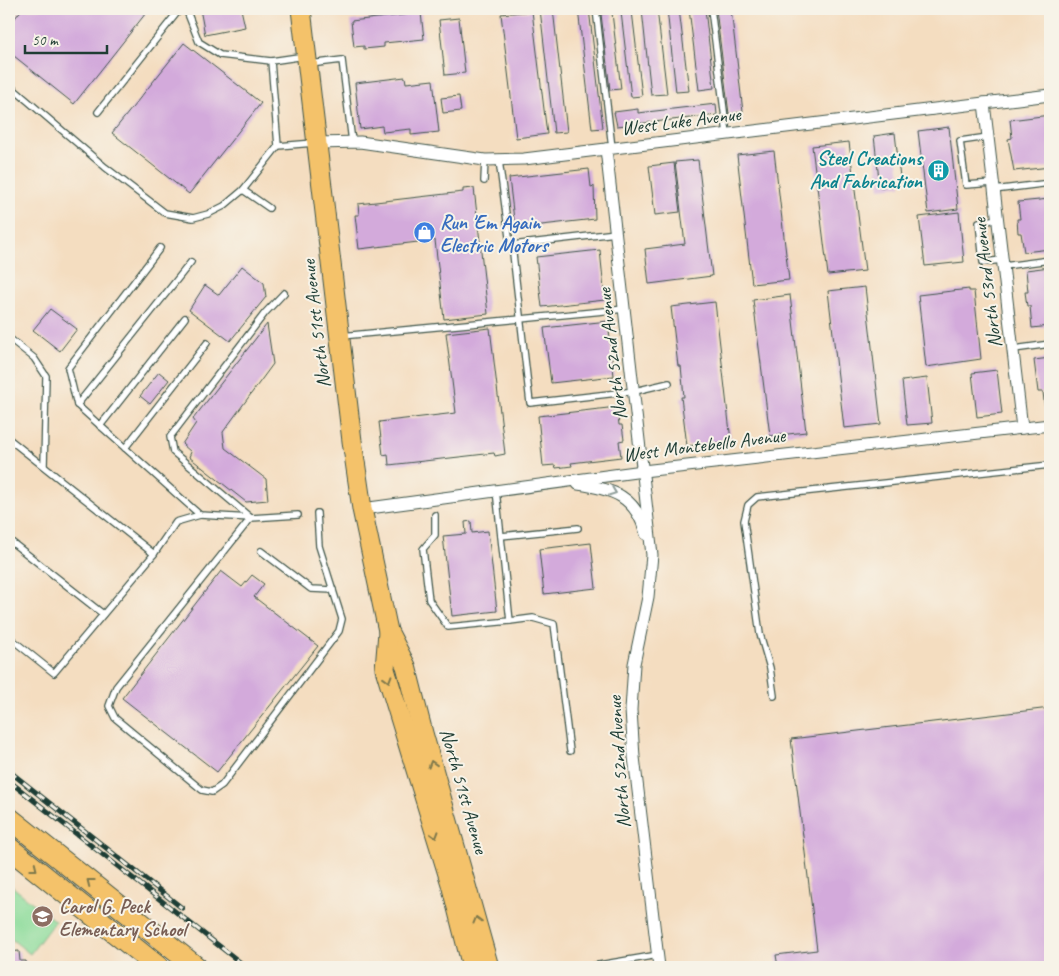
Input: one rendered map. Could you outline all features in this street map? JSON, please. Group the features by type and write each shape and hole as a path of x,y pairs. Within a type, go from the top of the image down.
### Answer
{"highway":[{"path":"9,818 196,967"},
{"path":"9,848 158,967"}],"main road":[{"name":"North 51st Avenue","path":"301,9 362,509 388,631 406,666 489,967"},
{"name":"North 51st Avenue","path":"388,631 385,669 450,884 472,967"}],"street":[{"name":"West Luke Avenue","path":"317,143 352,142 485,160 499,160 1050,95"},
{"name":"North 53rd Avenue","path":"984,103 1022,428"},
{"name":"North 52nd Avenue","path":"609,148 616,233 652,555 648,597 634,664 631,710 634,757 659,967"},
{"name":"West Montebello Avenue","path":"362,509 643,471 1050,424"},
{"name":"North 52nd Avenue","path":"566,482 597,487 621,495 633,507 643,524 652,555"}],"lane":[{"path":"98,112 180,9"},
{"path":"186,9 199,42 220,55 271,61 342,60 352,142"},
{"path":"596,9 609,148"},
{"path":"711,9 727,134"},
{"path":"9,85 105,167 165,213 194,218 224,206 243,190 278,146 271,61"},
{"path":"988,137 960,141 966,186 1050,183"},
{"path":"278,146 317,143"},
{"path":"484,181 485,160"},
{"path":"499,160 509,237 512,245 530,404 635,391 669,383"},
{"path":"243,190 268,208"},
{"path":"998,219 979,222 983,262 1003,263 1050,260"},
{"path":"512,245 616,233"},
{"path":"160,248 68,368 77,405 200,515"},
{"path":"77,405 191,262"},
{"path":"251,518 173,452 170,437 265,313 284,294"},
{"path":"340,336 500,319 521,320 625,309"},
{"path":"100,426 185,318"},
{"path":"9,338 34,358 46,376 44,466"},
{"path":"124,448 207,343"},
{"path":"1014,349 1050,344"},
{"path":"9,439 154,554"},
{"path":"774,696 770,668 760,634 744,521 748,505 756,497 1050,465"},
{"path":"496,490 510,621"},
{"path":"251,518 116,687 109,706 115,718 202,790 212,792 222,785 339,631 342,619 319,546 317,513"},
{"path":"9,637 54,673 154,554 176,522 200,515 251,518 298,515"},
{"path":"435,515 435,535 422,549 429,600 448,627 533,618 554,624 570,751"},
{"path":"501,536 578,528"},
{"path":"9,540 103,614"},
{"path":"261,551 311,589 333,590"},
{"path":"587,967 658,955"}],"green space":[{"path":"9,884 55,921 30,954 9,937"}],"building":[{"path":"22,9 140,9 146,13 74,104 9,52 9,26"},
{"path":"200,9 241,9 245,27 205,35"},
{"path":"540,9 553,9 567,132 554,133"},
{"path":"578,9 589,9 603,128 592,129"},
{"path":"657,9 667,94 651,95 642,10"},
{"path":"667,9 679,9 689,91 676,92"},
{"path":"689,9 705,9 714,88 699,90"},
{"path":"716,9 731,9 743,112 729,114"},
{"path":"532,11 547,134 516,138 501,14"},
{"path":"632,11 642,96 631,97 621,12"},
{"path":"421,13 424,39 384,43 384,47 364,49 364,46 354,47 351,21"},
{"path":"612,13 621,89 610,90 601,14"},
{"path":"459,18 465,73 445,75 439,20"},
{"path":"184,43 261,103 189,194 112,133"},
{"path":"405,77 406,83 433,80 439,132 411,135 411,129 383,132 382,126 360,129 355,83"},
{"path":"459,96 461,111 443,113 441,98"},
{"path":"716,104 717,115 617,126 614,112 638,109 638,113"},
{"path":"1050,115 1050,167 1014,171 1008,139 1012,138 1010,120"},
{"name":"Steel Creations And Fabrication","path":"949,127 958,209 928,213 918,131"},
{"path":"895,133 901,186 880,188 874,136"},
{"path":"849,142 865,271 828,275 812,146"},
{"path":"774,151 789,280 752,284 737,155"},
{"path":"698,160 712,276 649,284 645,249 685,244 675,162"},
{"path":"674,163 680,212 655,215 649,166"},
{"path":"589,169 591,187 594,186 595,219 515,228 509,178"},
{"path":"474,188 488,314 444,319 435,240 359,249 355,215 359,215 358,204 463,192 463,189"},
{"path":"1050,199 1050,249 1024,252 1021,233 1018,233 1017,219 1020,219 1018,202"},
{"path":"959,212 964,262 925,266 919,217"},
{"path":"600,250 605,300 542,307 536,257"},
{"path":"242,266 264,283 266,297 230,341 189,310 205,285 219,295"},
{"path":"1050,267 1050,326 1032,328 1030,306 1027,306 1025,292 1028,292 1026,270"},
{"path":"865,287 881,424 844,428 828,291"},
{"path":"969,289 969,291 974,291 981,359 926,367 918,295"},
{"path":"790,295 806,432 770,436 753,300"},
{"path":"715,302 731,441 687,446 681,397 684,397 681,366 678,366 671,307"},
{"path":"50,309 77,329 60,351 33,330"},
{"path":"608,321 614,376 551,383 544,328"},
{"path":"267,324 273,364 223,432 225,448 266,479 268,500 246,502 189,457 191,452 182,444 196,423 193,419"},
{"path":"490,328 505,454 495,456 494,453 389,465 388,454 383,455 379,422 456,413 446,333"},
{"path":"1050,358 1050,409 1045,410 1043,392 1038,392 1034,360"},
{"path":"997,370 1002,414 977,417 972,373"},
{"path":"159,372 169,380 150,404 140,396"},
{"path":"927,378 932,423 907,425 902,381"},
{"path":"617,407 619,425 622,425 624,440 619,441 621,457 571,463 572,466 556,468 555,465 543,466 538,416"},
{"path":"471,521 472,533 488,531 497,611 452,616 443,536 466,534 465,522"},
{"path":"591,543 596,588 544,594 539,549"},
{"path":"221,571 242,587 252,575 264,584 254,597 318,646 217,772 122,698"},
{"path":"1050,708 1050,965 1034,967 778,967 776,955 817,950 791,739"},
{"path":"19,951 20,961 26,961 27,967 9,967 9,952"}],"railway":[{"path":"9,771 182,908"},
{"path":"9,781 246,967"}],"place":[{"name":"Steel Creations And Fabrication","path":"938,170"},
{"name":"Run 'Em Again Electric Motors","path":"424,233"},
{"name":"Carol G. Peck Elementary School","path":"43,917"}]}
